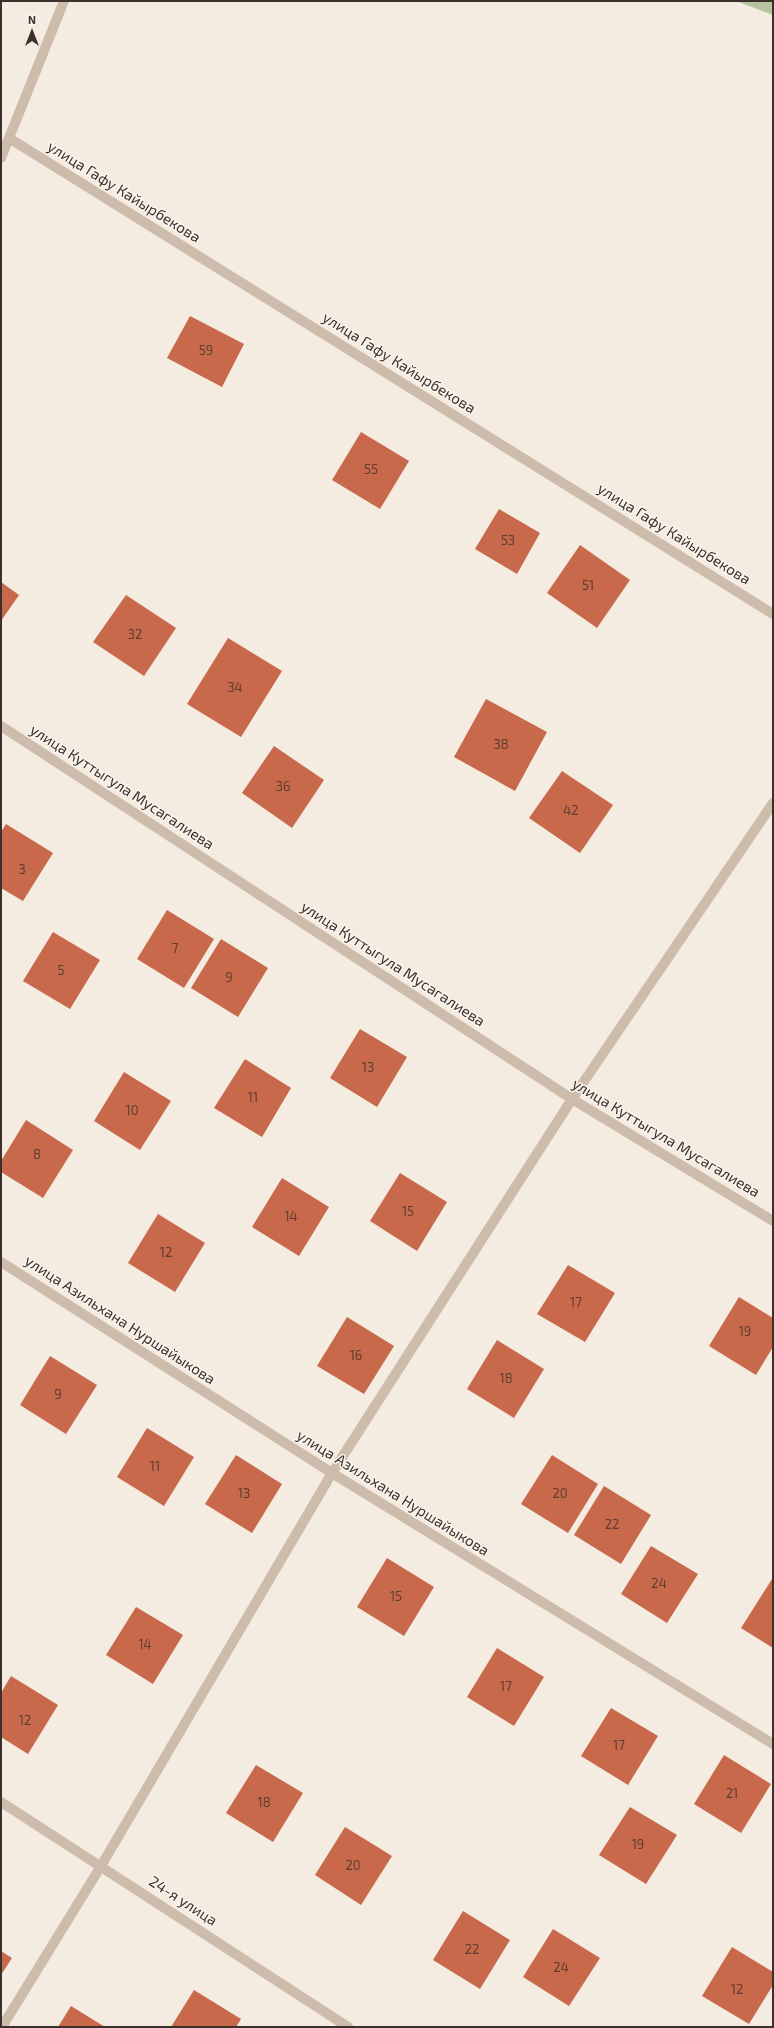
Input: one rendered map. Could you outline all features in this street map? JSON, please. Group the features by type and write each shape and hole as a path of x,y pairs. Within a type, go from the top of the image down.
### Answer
{"street":[{"path":"1,158 64,1"},
{"name":"улица Гафу Кайырбекова","path":"9,138 773,614"},
{"name":"улица Куттыгула Мусагалиева","path":"1,726 572,1099 773,1221"},
{"path":"2,2027 101,1866 332,1473 572,1099 773,803"},
{"name":"улица Азильхана Нуршайыкова","path":"1,1262 332,1473 773,1744"},
{"name":"24-я улица","path":"1,1802 348,2027"}],"green space":[{"path":"736,1 773,1 773,15"}],"building":[{"path":"190,316 244,344 222,387 167,358"},
{"path":"361,432 409,461 380,509 332,480"},
{"path":"499,509 540,533 517,574 475,549"},
{"path":"580,545 630,580 597,628 547,593"},
{"path":"1,582 19,595 1,621"},
{"path":"126,595 176,628 144,676 93,642"},
{"path":"228,638 282,671 241,737 187,704"},
{"path":"486,699 547,732 515,791 454,757"},
{"path":"274,746 324,780 292,828 242,793"},
{"path":"562,771 613,805 580,853 529,818"},
{"path":"6,824 53,853 23,901 1,888 1,832"},
{"path":"167,910 214,939 184,988 137,959"},
{"path":"53,932 100,960 70,1009 23,981"},
{"path":"221,939 268,968 238,1017 191,988"},
{"path":"360,1029 407,1057 377,1107 330,1078"},
{"path":"245,1059 291,1088 262,1137 214,1108"},
{"path":"124,1072 171,1101 140,1150 94,1121"},
{"path":"26,1120 73,1150 43,1198 1,1172 1,1161"},
{"path":"400,1173 447,1202 417,1251 370,1221"},
{"path":"282,1178 329,1207 299,1256 252,1227"},
{"path":"158,1214 205,1243 175,1292 128,1263"},
{"path":"568,1265 615,1293 585,1342 537,1314"},
{"path":"739,1297 773,1318 773,1347 756,1375 709,1346"},
{"path":"347,1317 394,1346 364,1394 317,1366"},
{"path":"497,1340 544,1369 514,1418 467,1389"},
{"path":"50,1356 97,1385 66,1434 20,1405"},
{"path":"147,1428 194,1457 164,1506 117,1477"},
{"path":"236,1455 282,1484 252,1533 205,1504"},
{"path":"552,1455 598,1484 568,1533 521,1504"},
{"path":"604,1486 651,1515 621,1564 574,1535"},
{"path":"651,1546 698,1574 667,1623 621,1594"},
{"path":"387,1558 434,1587 404,1636 357,1607"},
{"path":"772,1579 773,1580 773,1648 741,1628"},
{"path":"136,1607 183,1635 153,1684 106,1655"},
{"path":"497,1648 544,1677 514,1726 467,1697"},
{"path":"11,1676 58,1705 28,1754 1,1737 1,1693"},
{"path":"611,1708 658,1736 628,1785 581,1756"},
{"path":"724,1755 771,1784 741,1833 694,1804"},
{"path":"256,1765 303,1793 273,1842 226,1813"},
{"path":"630,1807 677,1835 646,1884 599,1855"},
{"path":"345,1827 392,1856 361,1905 315,1875"},
{"path":"463,1911 510,1940 480,1989 433,1960"},
{"path":"553,1929 600,1958 569,2006 523,1977"},
{"path":"732,1947 773,1972 773,1985 749,2024 702,1996"},
{"path":"1,1951 12,1958 1,1975"},
{"path":"194,1990 241,2019 236,2027 171,2027"},
{"path":"71,2006 105,2027 58,2027"}]}
